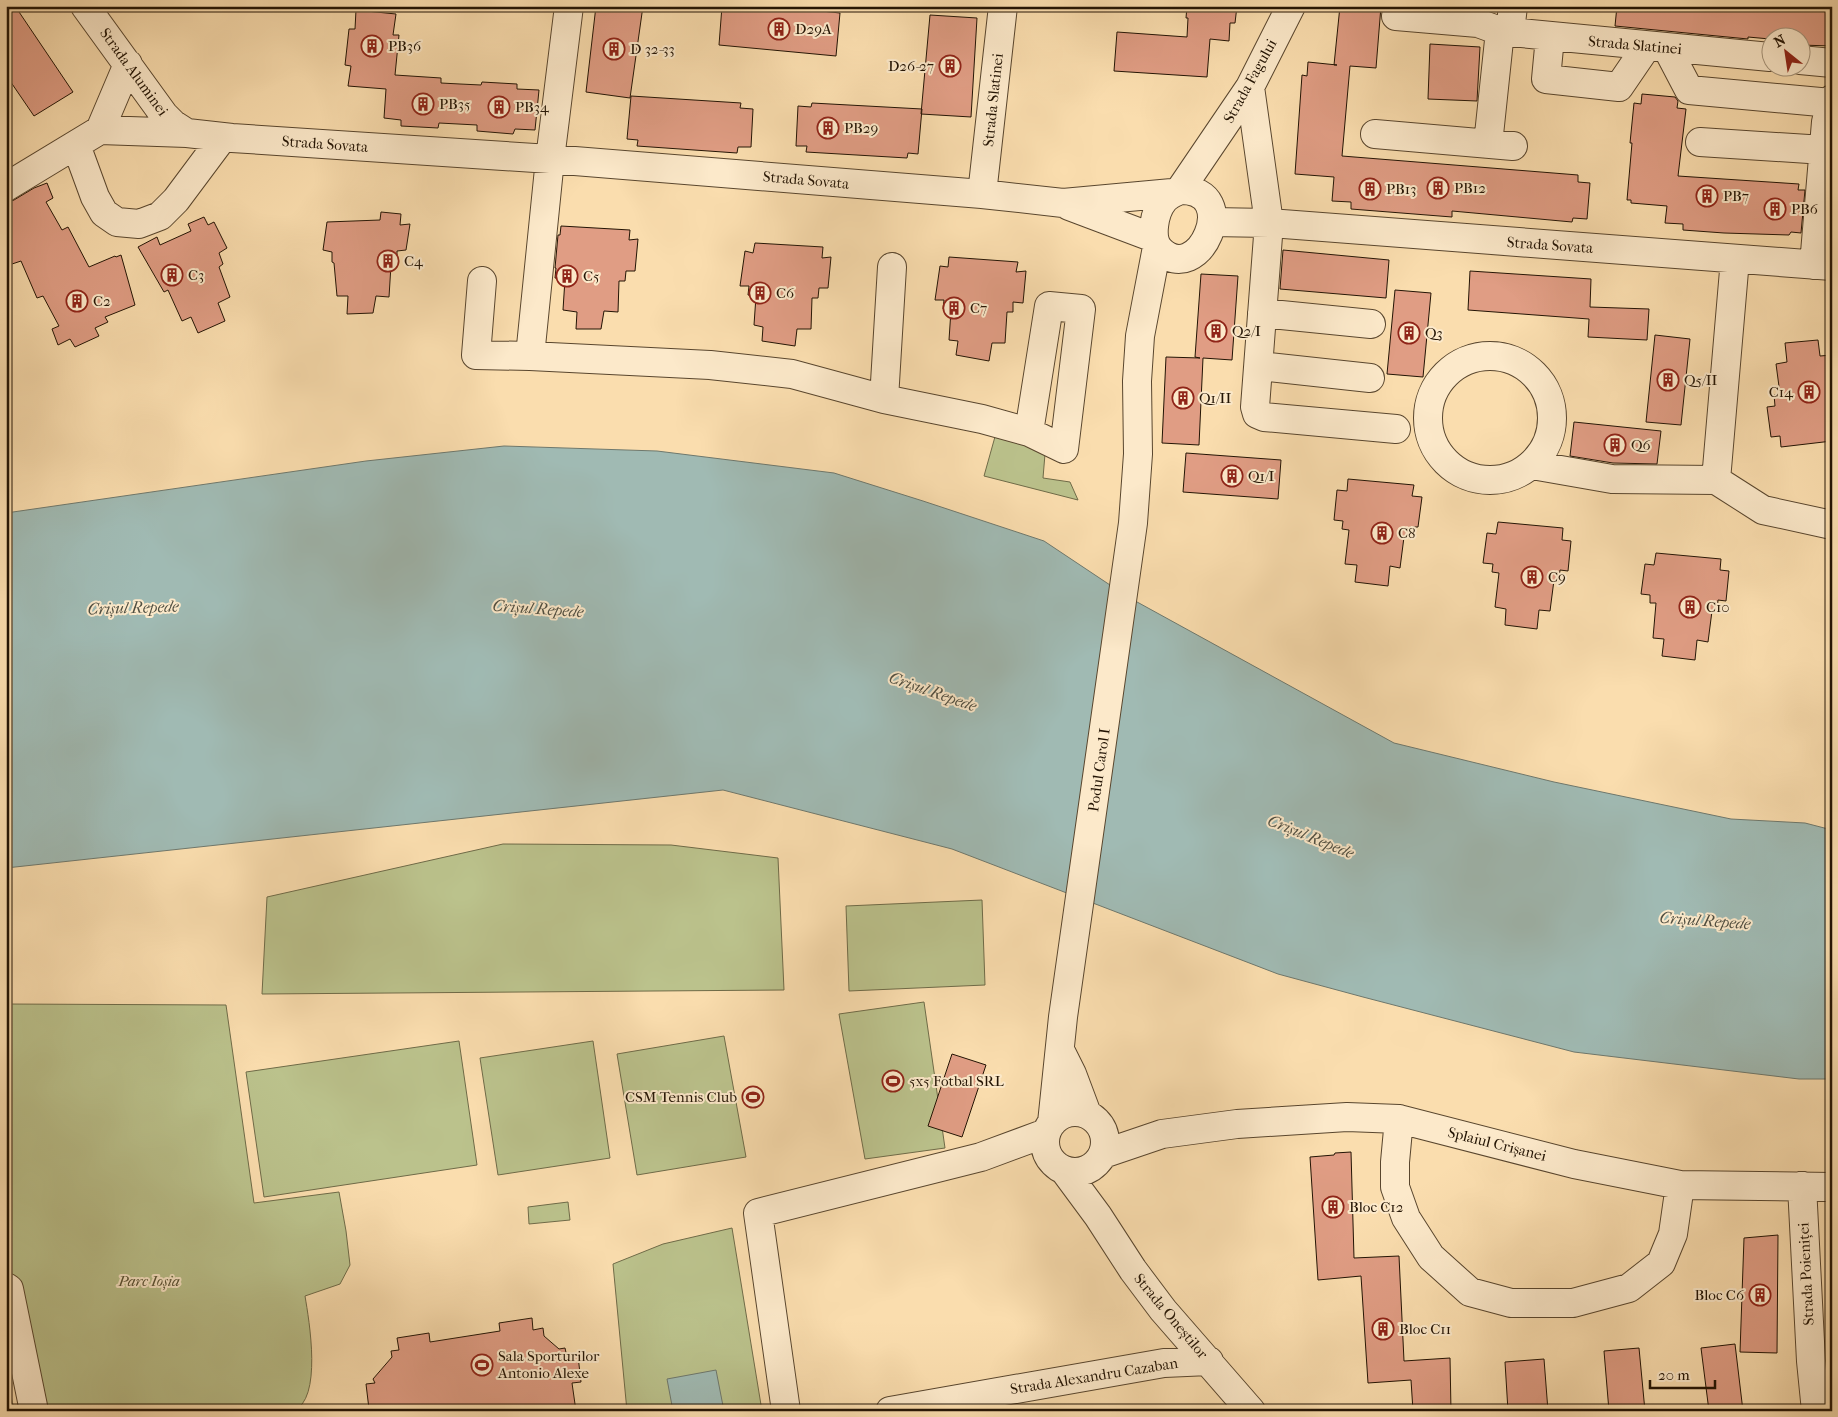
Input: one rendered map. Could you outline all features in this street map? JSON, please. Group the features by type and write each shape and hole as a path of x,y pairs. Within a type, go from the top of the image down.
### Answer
{"street":[{"name":"Strada Aluminei","path":"85,6 164,115 173,124 187,132"},
{"path":"530,356 550,159 569,6"},
{"name":"Strada Slatinei","path":"982,194 1004,6"},
{"name":"Strada Fagului","path":"1148,299 1156,243 1154,227 1160,206 1165,199 1176,192 1250,87 1291,6"},
{"name":"Strada Slatinei","path":"1396,16 1478,23 1508,23 1550,37 1760,56"},
{"path":"1375,134 1500,145 1508,23"},
{"path":"1550,37 1546,79 1619,87 1657,47 1689,90 1831,101 1826,122 1824,150 1823,265"},
{"path":"1810,61 1832,63"},
{"path":"6,187 100,130 128,64"},
{"path":"1250,87 1269,223 1255,408 1257,414 1264,417 1396,429"},
{"path":"1226,123 1257,138"},
{"name":"Strada Fagului","path":"1148,299 1188,258 1201,249 1226,123"},
{"name":"Strada Sovata","path":"100,130 187,132 223,137 550,159 982,194 1063,204 1176,192"},
{"path":"76,145 95,197 104,213 117,222 139,224 160,216 176,200 223,137"},
{"path":"1700,142 1824,150"},
{"path":"1176,192 1195,192 1210,211"},
{"name":"Strada Sovata","path":"1063,204 1156,243"},
{"name":"Strada Sovata","path":"1210,211 1269,223 1823,265"},
{"path":"1156,243 1163,253 1171,257 1179,259 1188,258"},
{"path":"1716,480 1735,259"},
{"path":"884,399 892,267"},
{"path":"482,281 476,355 710,365 783,373 884,399 982,419 1029,432"},
{"name":"Podul Carol I","path":"1053,1146 1060,1048 1133,523 1138,454 1137,381 1140,336 1148,299"},
{"path":"1262,314 1371,324"},
{"path":"1532,465 1545,449 1552,430 1552,409 1546,389 1533,372 1516,361 1496,356 1474,357 1456,366 1441,380 1431,398 1428,418 1431,438 1440,456 1455,470 1474,478 1494,480 1514,476 1532,465 1612,479 1716,480 1763,510 1832,525"},
{"path":"1259,366 1370,378"},
{"name":"Strada Oneștilor","path":"1060,1048 1097,1140 1098,1216"},
{"path":"1069,1112 1078,1112 1097,1140 1085,1171 1075,1172 1053,1146 1059,1116 1069,1112"},
{"name":"Splaiul Crișanei","path":"1097,1140 1237,1124 1347,1117 1399,1119 1574,1164 1680,1185 1832,1187"},
{"path":"1399,1119 1395,1186 1406,1218 1432,1257 1470,1292 1511,1303 1573,1303 1629,1288 1661,1263 1673,1234 1680,1185"},
{"path":"786,1411 758,1213 981,1157 1053,1146"},
{"name":"Strada Oneștilor","path":"1053,1146 1133,1270 1163,1310 1251,1411"},
{"name":"Strada Poieniței","path":"1802,1186 1821,1359 1816,1411"},
{"path":"6,1287 9,1290 34,1411"},
{"name":"Strada Alexandru Cazaban","path":"890,1411 928,1407 1164,1363 1209,1361"}],"green space":[{"path":"998,426 1046,442 1043,478 1070,482 1078,500 984,476"},
{"path":"503,844 671,845 778,858 784,990 262,994 267,897"},
{"path":"982,900 985,985 849,991 846,906"},
{"name":"5x5 Fotbal SRL","path":"924,1002 945,1148 865,1159 839,1014"},
{"name":"Parc Ioșia","path":"6,1004 226,1005 254,1203 339,1192 346,1231 350,1265 340,1284 305,1296 311,1340 311,1376 308,1392 302,1404 293,1411 44,1411 25,1317 6,1268"},
{"path":"724,1036 746,1157 637,1175 617,1054"},
{"path":"459,1041 477,1165 264,1197 246,1072"},
{"path":"593,1041 610,1158 498,1175 480,1058"},
{"path":"568,1202 570,1220 529,1224 528,1207"},
{"path":"732,1228 762,1411 627,1411 613,1264 663,1244"},
{"path":"6,1369 14,1411 6,1411"}],"water":[{"name":"Crișul Repede","path":"504,446 657,451 834,473 1044,541 1128,597 1394,743 1554,782 1731,819 1805,823 1832,830 1832,1079 1799,1079 1574,1052 1278,974 952,849 723,790 6,868 6,513 366,461"},
{"path":"716,1370 724,1411 673,1411 667,1379"}],"building":[{"path":"6,6 15,6 73,92 34,116 6,75"},
{"name":"D 32-33","path":"596,6 643,6 630,98 586,92"},
{"name":"D29A","path":"722,6 775,6 840,13 836,56 719,45"},
{"path":"1187,6 1237,6 1235,23 1230,23 1229,41 1210,39 1207,77 1114,71 1117,32 1187,37"},
{"path":"1340,6 1381,6 1376,68 1350,66 1342,156 1578,175 1578,182 1590,183 1587,219 1573,218 1572,222 1452,211 1452,217 1351,209 1351,202 1332,201 1334,177 1295,174 1302,75 1307,76 1308,62 1334,65"},
{"path":"1617,6 1832,6 1832,46 1810,45 1810,28 1760,28 1760,38 1748,37 1748,39 1615,26"},
{"path":"356,10 396,14 393,35 399,35 395,75 441,78 441,83 481,85 482,82 517,84 517,89 539,90 535,130 515,129 513,134 477,131 477,125 439,123 438,128 401,126 401,120 384,118 386,89 348,86 351,66 345,65 349,29 355,29"},
{"name":"D26-27","path":"930,15 977,18 971,117 921,114"},
{"path":"1430,44 1480,47 1477,101 1428,99"},
{"path":"1642,94 1675,97 1678,101 1677,108 1686,109 1678,176 1799,184 1798,190 1805,190 1801,233 1791,232 1789,235 1683,230 1683,224 1665,223 1667,206 1631,203 1631,200 1627,200 1634,103 1641,104"},
{"path":"631,96 741,103 740,108 753,109 751,147 738,147 737,153 637,146 638,140 627,139"},
{"path":"812,103 922,109 918,154 908,153 907,158 806,152 807,146 796,146 798,106 811,107"},
{"path":"47,183 53,198 46,202 62,230 68,227 89,267 121,255 135,305 105,317 108,322 95,328 99,336 75,347 70,339 58,345 52,329 59,326 43,296 37,298 21,261 6,266 6,203"},
{"name":"C4","path":"381,212 401,214 400,225 410,224 406,250 397,251 397,265 391,265 389,297 376,296 373,313 347,314 348,296 337,296 332,252 323,250 327,222 380,220"},
{"name":"C3","path":"204,217 208,225 214,222 227,248 219,253 223,264 219,267 230,297 218,303 225,321 198,333 191,317 182,321 168,290 164,292 138,247 157,237 160,245 191,231 188,224"},
{"name":"C5","path":"561,226 630,230 629,240 638,239 635,271 626,271 625,281 619,281 618,312 604,311 601,329 576,329 577,312 563,310 565,279 555,278 558,235 560,235"},
{"name":"C6","path":"755,243 823,247 822,258 831,257 828,288 819,288 818,298 812,298 811,329 797,329 795,346 762,341 763,327 754,325 756,296 748,295 749,286 740,286 745,251 753,253"},
{"path":"1283,250 1389,260 1386,298 1280,289"},
{"name":"C7","path":"949,257 1018,262 1016,272 1026,271 1023,303 1013,302 1013,312 1007,312 1005,343 992,343 989,361 956,355 958,341 949,340 951,310 943,309 944,300 935,300 940,266 948,267"},
{"path":"1470,271 1591,279 1590,307 1649,309 1647,340 1588,337 1589,319 1468,310"},
{"path":"1201,274 1238,276 1232,360 1203,358 1199,445 1162,443 1166,357 1200,358 1195,357"},
{"name":"Q3","path":"1395,290 1431,293 1423,377 1387,374"},
{"name":"Q5/II","path":"1655,335 1690,339 1681,425 1646,422"},
{"name":"C14","path":"1818,340 1820,356 1832,355 1832,441 1781,447 1780,436 1771,437 1767,407 1775,406 1774,395 1780,394 1776,364 1787,362 1785,343"},
{"name":"Q6","path":"1574,422 1661,431 1657,464 1613,463 1570,456"},
{"name":"Q1/I","path":"1186,453 1281,460 1278,499 1183,492"},
{"name":"C8","path":"1348,479 1414,485 1412,496 1422,497 1418,527 1410,527 1409,538 1404,537 1400,568 1390,566 1388,586 1355,582 1357,565 1345,564 1349,530 1342,529 1343,521 1334,520 1337,490 1347,491"},
{"name":"C9","path":"1498,522 1563,528 1562,540 1571,541 1568,571 1560,570 1559,581 1554,580 1550,611 1539,610 1537,629 1505,625 1506,609 1495,607 1499,573 1492,572 1493,564 1483,563 1487,533 1496,534"},
{"name":"C10","path":"1656,553 1721,559 1720,570 1729,571 1726,601 1718,600 1717,611 1712,611 1708,642 1697,640 1695,660 1662,656 1664,639 1653,638 1656,603 1650,603 1650,595 1641,594 1645,564 1654,565"},
{"path":"952,1054 986,1065 962,1137 928,1126"},
{"path":"1351,1152 1354,1258 1399,1256 1404,1361 1450,1358 1451,1411 1413,1411 1411,1380 1368,1383 1361,1276 1318,1280 1310,1157"},
{"name":"Bloc C6","path":"1778,1235 1777,1353 1740,1352 1744,1238"},
{"name":"Sala Sporturilor Antonio Alexe","path":"532,1318 533,1330 543,1328 544,1336 559,1349 565,1348 567,1357 578,1356 581,1382 572,1383 576,1411 375,1411 375,1408 369,1409 366,1384 375,1383 373,1379 392,1357 391,1351 399,1350 397,1338 429,1333 430,1342 500,1331 499,1323"},
{"path":"1735,1344 1743,1411 1709,1411 1701,1348"},
{"path":"1639,1348 1645,1411 1609,1411 1604,1351"},
{"path":"1544,1359 1548,1411 1508,1411 1505,1362"}],"place":[{"name":"D29A","path":"779,29"},
{"name":"PB36","path":"372,46"},
{"name":"D 32-33","path":"614,49"},
{"name":"D26-27","path":"950,66"},
{"name":"PB35","path":"423,104"},
{"name":"PB34","path":"499,107"},
{"name":"PB29","path":"828,128"},
{"name":"PB12","path":"1438,188"},
{"name":"PB13","path":"1370,189"},
{"name":"PB7","path":"1707,196"},
{"name":"PB6","path":"1775,209"},
{"name":"C4","path":"388,261"},
{"name":"C3","path":"172,275"},
{"name":"C5","path":"567,276"},
{"name":"C6","path":"760,293"},
{"name":"C2","path":"77,301"},
{"name":"C7","path":"954,308"},
{"name":"Q2/I","path":"1216,331"},
{"name":"Q3","path":"1409,333"},
{"name":"Q5/II","path":"1668,380"},
{"name":"C14","path":"1809,392"},
{"name":"Q1/II","path":"1183,398"},
{"name":"Q6","path":"1615,445"},
{"name":"Q1/I","path":"1232,476"},
{"name":"C8","path":"1382,533"},
{"name":"C9","path":"1532,577"},
{"name":"C10","path":"1690,607"},
{"name":"5x5 Fotbal SRL","path":"893,1081"},
{"name":"CSM Tennis Club","path":"753,1097"},
{"name":"Bloc C12","path":"1333,1207"},
{"name":"Bloc C6","path":"1760,1295"},
{"name":"Bloc C11","path":"1383,1329"},
{"name":"Sala Sporturilor Antonio Alexe","path":"482,1365"}]}
